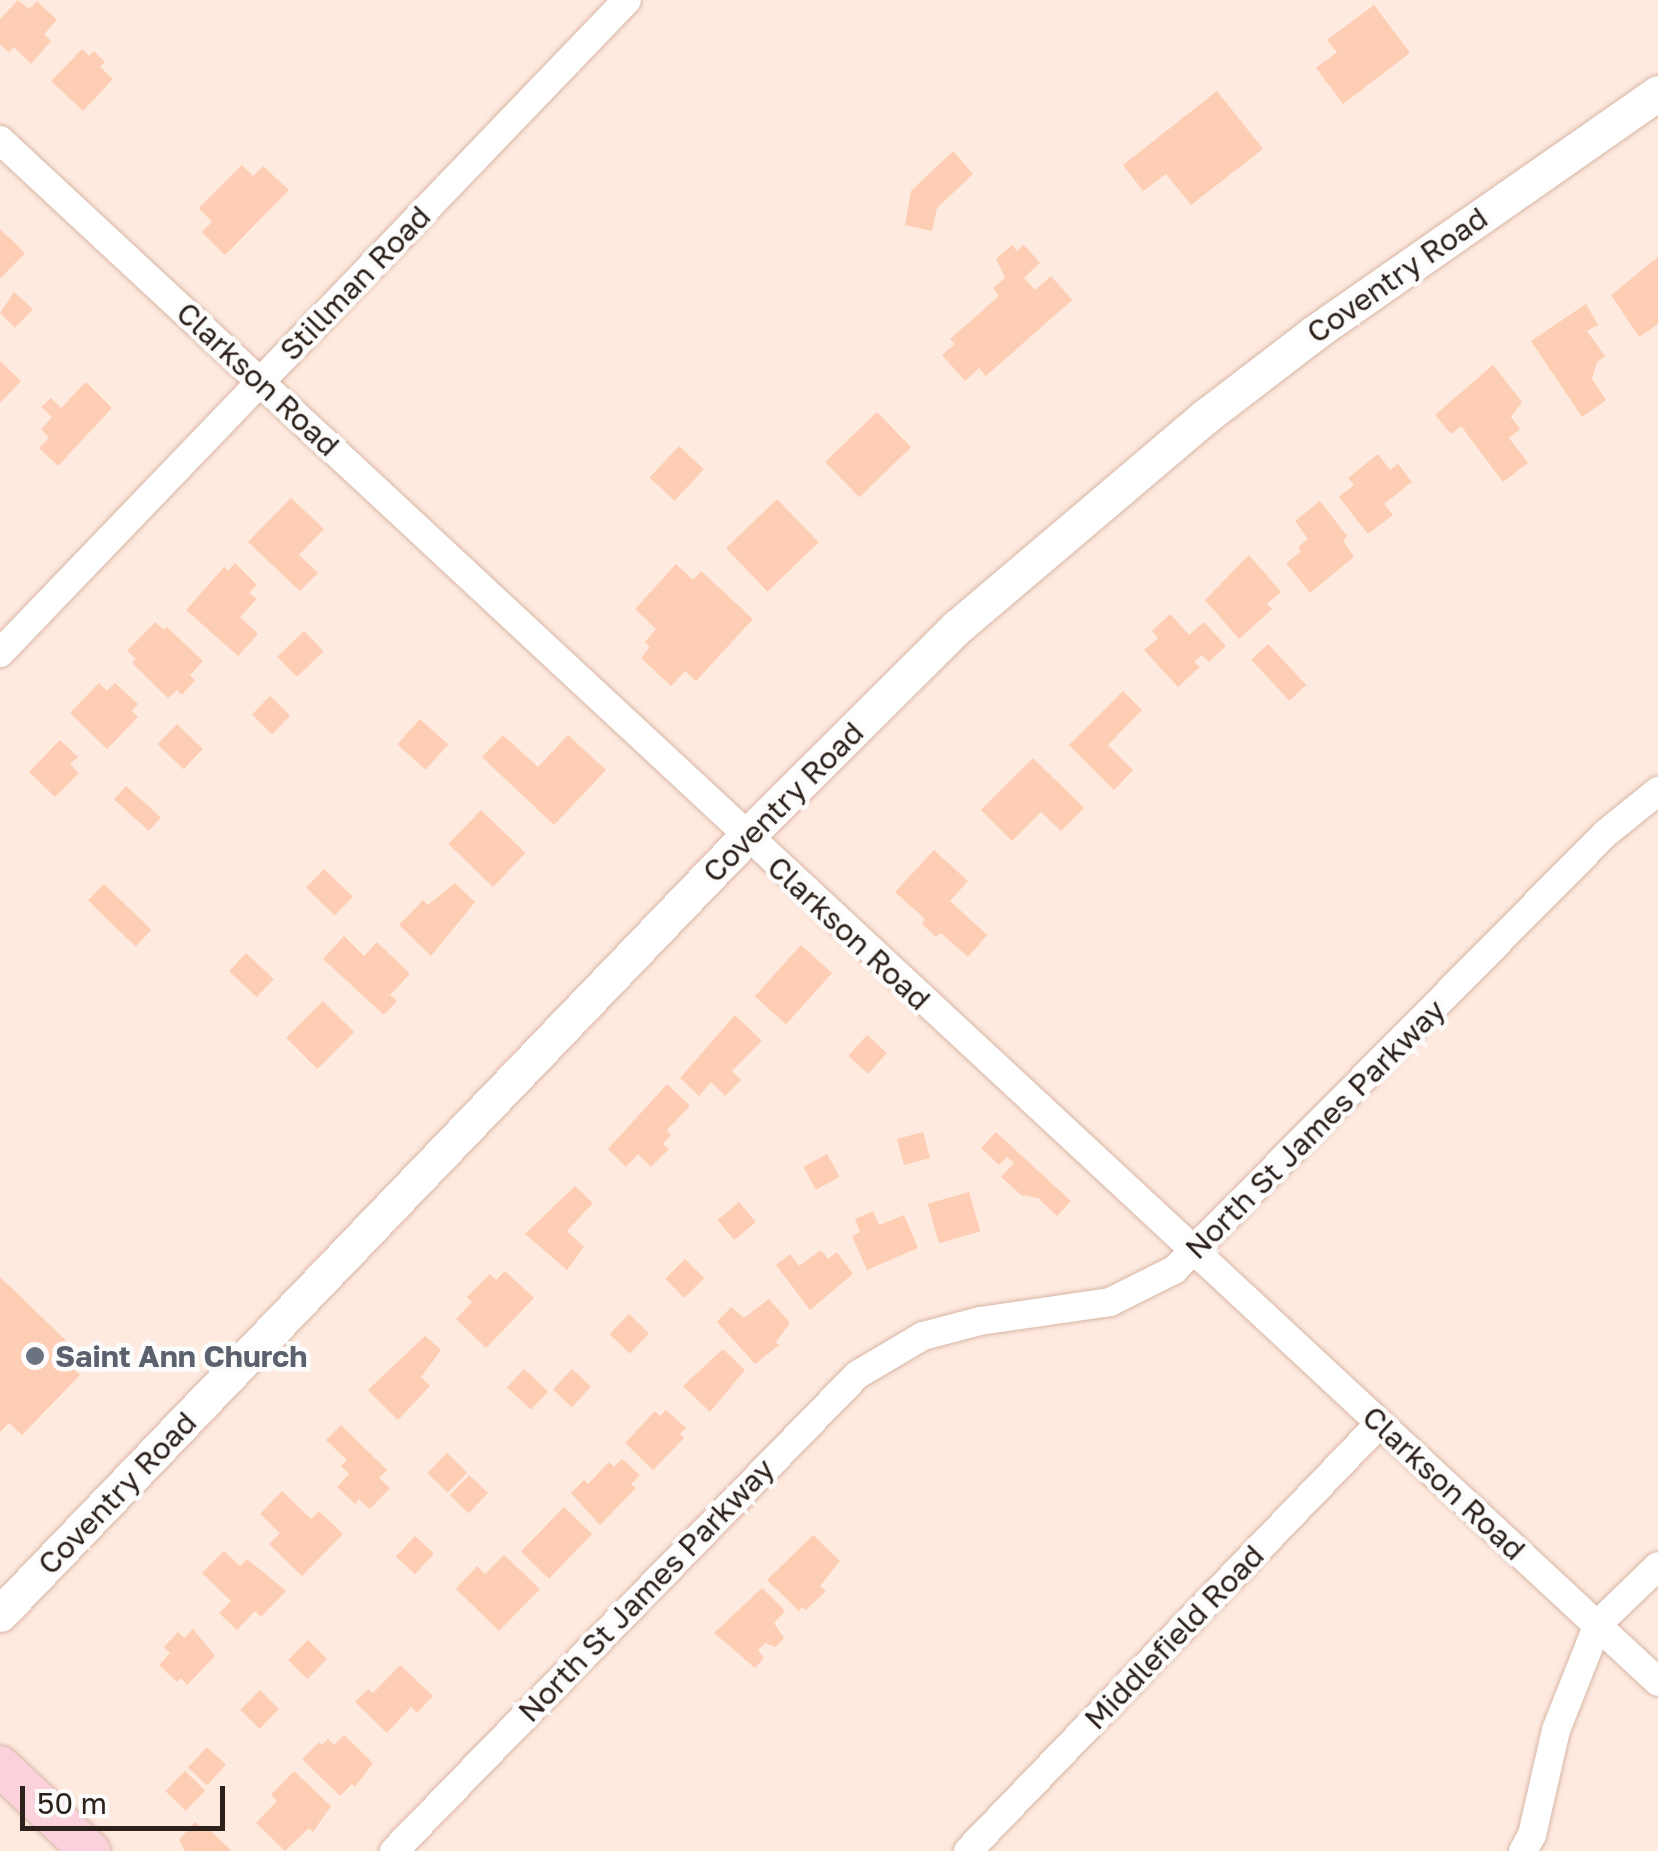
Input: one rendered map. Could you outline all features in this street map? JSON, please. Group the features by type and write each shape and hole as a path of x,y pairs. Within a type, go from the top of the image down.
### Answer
{"main road":[{"path":"0,1766 90,1851"}],"street":[{"name":"Stillman Road","path":"0,654 627,0"},
{"name":"Coventry Road","path":"0,1614 746,837 956,627 1206,416 1394,275 1658,93"},
{"name":"Clarkson Road","path":"0,140 1658,1682"},
{"name":"North St James Parkway","path":"394,1851 857,1375 902,1346 945,1329 1110,1302 1147,1287 1195,1254 1606,834 1658,791"},
{"name":"Middlefield Road","path":"968,1851 1379,1424"},
{"path":"1523,1851 1532,1835 1556,1730 1598,1624 1658,1566"}],"building":[{"path":"18,0 29,9 37,1 57,20 44,34 51,41 31,64 14,47 9,52 0,44 0,19"},
{"path":"1374,5 1410,53 1343,104 1316,68 1337,52 1327,40"},
{"path":"82,49 89,56 94,51 105,62 100,67 113,79 83,111 51,81"},
{"path":"1217,91 1263,149 1191,205 1166,174 1143,191 1123,165"},
{"path":"953,151 973,174 937,208 932,231 905,225 911,191"},
{"path":"242,165 253,176 263,166 289,190 225,255 202,232 212,222 199,208"},
{"path":"0,229 25,253 0,279"},
{"path":"1012,245 1017,251 1024,245 1040,263 1024,278 1035,290 1051,276 1072,300 986,376 979,368 965,381 942,355 955,344 950,339 999,296 993,288 1005,278 996,259"},
{"path":"1658,257 1658,324 1639,337 1611,295"},
{"path":"14,292 33,309 15,328 0,313"},
{"path":"1586,304 1598,325 1587,331 1605,356 1597,362 1592,379 1606,400 1582,417 1531,341"},
{"path":"0,361 21,381 0,403"},
{"path":"1493,365 1522,402 1511,417 1520,429 1509,438 1528,463 1503,482 1461,426 1451,434 1435,415"},
{"path":"86,382 112,408 58,466 39,448 49,438 41,429 52,417 41,407 51,398 61,408"},
{"path":"877,412 911,447 859,497 825,462"},
{"path":"679,446 704,469 675,501 650,477"},
{"path":"1378,454 1390,470 1398,464 1412,482 1384,504 1393,515 1368,534 1339,497 1354,485 1348,478"},
{"path":"291,498 324,529 299,555 318,573 300,591 248,542"},
{"path":"777,499 819,542 768,591 726,548"},
{"path":"1320,501 1347,536 1343,541 1354,557 1310,593 1286,563 1301,552 1298,547 1308,539 1295,521"},
{"path":"1249,555 1281,592 1267,604 1272,609 1239,639 1205,600"},
{"path":"235,563 257,585 249,593 257,599 240,617 258,634 238,656 186,610 224,567 228,571"},
{"path":"676,564 693,580 701,571 753,619 696,681 685,671 671,686 641,658 650,647 645,642 656,629 635,609"},
{"path":"1170,614 1189,635 1204,622 1226,646 1209,662 1202,655 1194,662 1200,667 1178,687 1144,650 1158,638 1152,631"},
{"path":"155,622 164,630 167,627 203,661 190,675 195,680 182,695 177,690 168,698 132,663 136,659 127,651"},
{"path":"304,631 323,651 297,677 277,657"},
{"path":"1268,644 1306,685 1289,701 1251,660"},
{"path":"99,683 107,691 115,683 138,704 132,711 138,717 107,749 70,713"},
{"path":"1123,691 1142,710 1108,745 1133,770 1114,790 1069,745"},
{"path":"270,696 290,715 272,734 252,715"},
{"path":"420,719 448,744 425,770 397,744"},
{"path":"177,724 203,749 183,769 158,744"},
{"path":"503,735 538,767 568,735 606,770 554,825 482,757"},
{"path":"60,740 78,757 70,764 79,773 55,797 29,772"},
{"path":"1033,758 1084,808 1061,831 1041,812 1012,841 981,810"},
{"path":"126,786 161,817 149,831 114,799"},
{"path":"481,810 526,853 493,887 448,844"},
{"path":"934,850 968,881 950,901 987,935 968,957 941,933 936,937 922,924 925,919 895,892"},
{"path":"324,869 353,897 335,915 306,888"},
{"path":"455,883 475,902 431,956 399,925 423,900 428,905"},
{"path":"104,884 151,930 135,946 88,901"},
{"path":"344,936 364,956 377,942 410,974 390,995 397,1001 384,1015 323,959"},
{"path":"801,945 832,973 786,1024 755,996"},
{"path":"246,953 274,979 257,997 229,971"},
{"path":"323,1001 354,1032 317,1069 286,1038"},
{"path":"735,1015 762,1041 732,1071 741,1080 725,1096 711,1082 699,1096 680,1078"},
{"path":"867,1035 887,1053 868,1074 848,1056"},
{"path":"667,1084 690,1106 667,1130 671,1135 663,1144 669,1149 651,1167 638,1154 626,1167 608,1149"},
{"path":"923,1132 930,1158 904,1165 897,1139"},
{"path":"996,1132 1071,1201 1057,1216 1038,1198 1021,1195 1001,1177 1014,1163 1007,1157 999,1165 981,1148"},
{"path":"827,1154 840,1177 816,1190 803,1167"},
{"path":"575,1186 593,1203 567,1231 584,1247 567,1270 525,1234"},
{"path":"969,1192 980,1231 939,1243 928,1204"},
{"path":"739,1202 756,1222 734,1240 718,1220"},
{"path":"873,1211 879,1225 904,1215 918,1248 867,1270 852,1236 860,1232 855,1219"},
{"path":"821,1250 828,1259 837,1252 853,1274 810,1310 776,1265 790,1254 799,1266"},
{"path":"685,1259 704,1278 684,1298 665,1279"},
{"path":"505,1271 534,1298 486,1348 456,1319 472,1302 467,1297 490,1274 496,1280"},
{"name":"Saint Ann Church","path":"0,1277 76,1350 66,1362 80,1375 22,1435 9,1423 0,1432"},
{"path":"769,1299 790,1323 776,1342 779,1345 755,1364 717,1322 731,1307 744,1318"},
{"path":"629,1314 649,1333 630,1354 610,1334"},
{"path":"425,1336 441,1350 421,1377 430,1386 398,1420 368,1390"},
{"path":"723,1349 745,1370 710,1412 683,1386"},
{"path":"524,1369 548,1392 531,1410 507,1387"},
{"path":"572,1369 591,1387 572,1407 553,1389"},
{"path":"666,1410 686,1428 680,1434 684,1438 653,1470 625,1443 655,1411 660,1416"},
{"path":"341,1425 387,1470 379,1478 390,1488 370,1509 359,1499 355,1504 337,1487 349,1474 341,1466 347,1460 326,1440"},
{"path":"447,1453 467,1472 448,1493 428,1473"},
{"path":"622,1459 640,1475 631,1484 636,1488 600,1525 571,1493 584,1480 588,1484 609,1462 614,1467"},
{"path":"469,1475 488,1493 469,1513 450,1495"},
{"path":"282,1491 311,1519 319,1511 343,1534 302,1576 269,1544 280,1533 260,1514"},
{"path":"564,1507 592,1534 549,1579 521,1552"},
{"path":"813,1535 840,1561 820,1586 826,1591 806,1610 801,1607 799,1611 767,1580"},
{"path":"415,1536 434,1554 415,1574 396,1556"},
{"path":"224,1551 240,1566 247,1559 286,1591 261,1617 255,1611 237,1630 219,1613 231,1601 202,1573"},
{"path":"504,1555 540,1589 499,1631 456,1589 477,1566 485,1574"},
{"path":"762,1588 785,1611 774,1623 784,1638 775,1647 765,1643 758,1650 764,1658 755,1668 714,1633"},
{"path":"193,1629 215,1656 187,1685 181,1678 177,1682 159,1665 170,1653 164,1647 178,1632 184,1638"},
{"path":"308,1640 327,1659 307,1679 288,1660"},
{"path":"400,1665 433,1696 417,1713 411,1707 387,1733 355,1702 368,1689 373,1693"},
{"path":"260,1690 279,1709 259,1729 240,1710"},
{"path":"344,1735 373,1763 355,1787 352,1784 340,1796 302,1759 319,1742 322,1745 328,1739 334,1745"},
{"path":"207,1747 226,1765 207,1785 188,1767"},
{"path":"185,1771 205,1790 186,1811 166,1791"},
{"path":"294,1771 331,1806 313,1832 309,1828 285,1851 256,1823 277,1801 271,1795"},
{"path":"195,1822 202,1829 205,1826 232,1851 185,1851 179,1840"}],"place":[{"name":"Saint Ann Church","path":"35,1356"}]}
